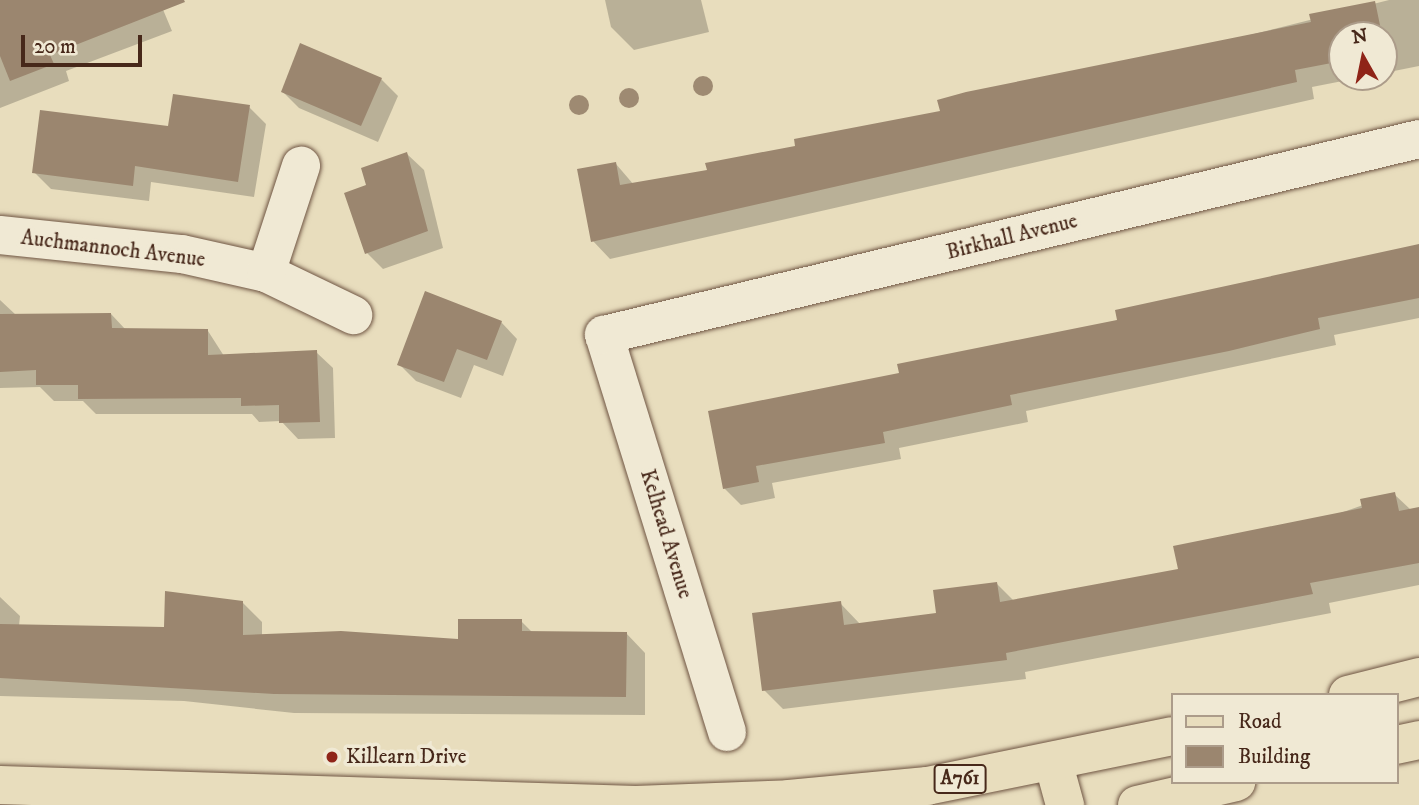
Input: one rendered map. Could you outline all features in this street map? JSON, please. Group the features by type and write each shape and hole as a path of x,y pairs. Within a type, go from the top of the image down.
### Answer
{"main road":[{"path":"1356,693 1419,677"},
{"name":"A761","path":"0,785 155,798 610,804 745,800 927,786 1170,736"},
{"path":"1398,745 1419,740"},
{"path":"1053,761 1065,805"},
{"path":"1137,805 1227,784"}],"street":[{"name":"Birkhall Avenue","path":"604,335 1419,139"},
{"path":"266,273 301,166"},
{"name":"Auchmannoch Avenue","path":"0,235 182,254 266,273 353,315"},
{"name":"Kelhead Avenue","path":"604,335 727,732"}],"building":[{"path":"0,0 185,2 50,55 54,64 10,81 0,56"},
{"path":"1375,1 1379,21 1328,21 1328,64 1295,70 1297,82 591,242 577,169 616,162 620,185 707,170 705,163 795,146 794,139 940,111 937,100 966,92 1311,22 1309,14"},
{"path":"300,43 382,78 361,126 281,92"},
{"path":"173,94 250,105 238,182 135,166 133,186 32,173 40,110 168,126"},
{"path":"407,152 428,231 365,254 344,193 366,185 361,168"},
{"path":"1419,244 1419,298 1318,318 1320,329 1229,351 1010,395 1012,405 883,432 885,443 756,466 759,482 723,489 708,411 899,373 897,364 1117,320 1115,310"},
{"path":"425,291 502,321 487,360 457,349 444,382 397,365"},
{"path":"111,313 112,328 208,329 208,355 317,350 320,422 279,423 279,405 241,406 241,398 78,399 78,385 36,385 36,370 0,372 0,314"},
{"path":"1395,492 1399,511 1419,507 1419,563 1310,583 1313,594 1006,653 1007,660 762,691 752,613 841,601 844,625 936,613 933,590 997,582 1000,602 1178,569 1173,546 1362,508 1360,499"},
{"path":"165,591 243,601 243,635 341,631 458,639 458,619 522,619 522,631 627,632 626,697 274,694 0,678 0,624 164,627"}],"place":[{"name":"Killearn Drive","path":"332,757"}]}
